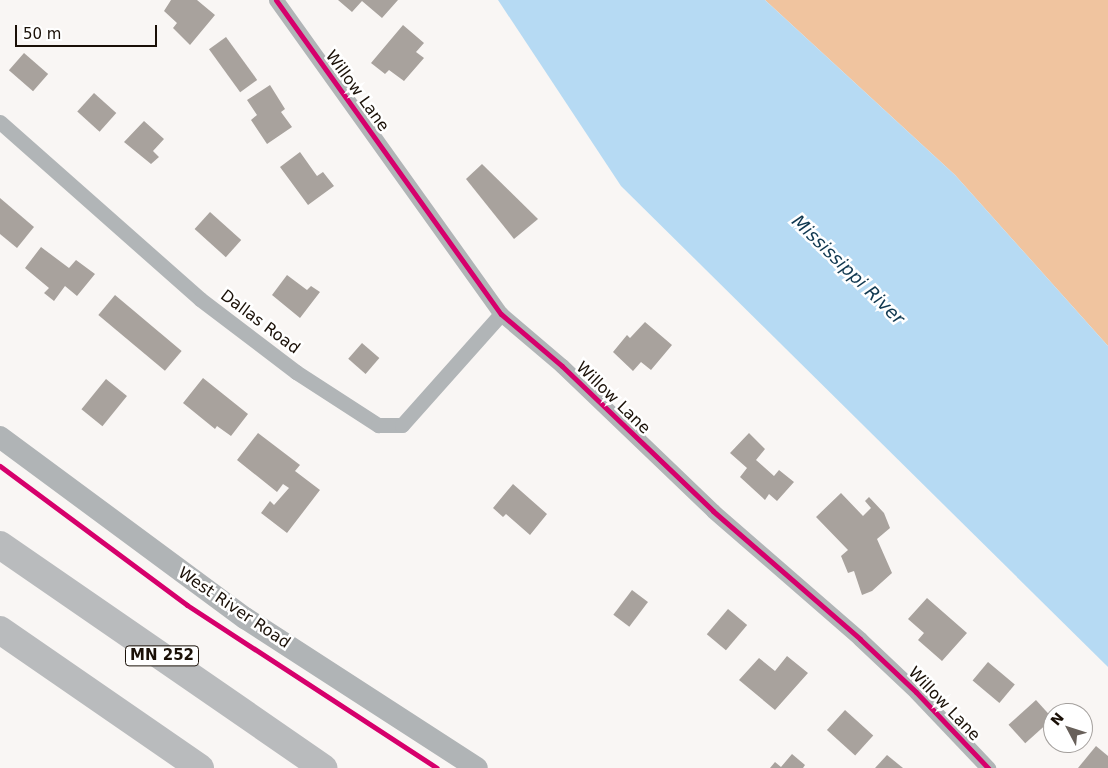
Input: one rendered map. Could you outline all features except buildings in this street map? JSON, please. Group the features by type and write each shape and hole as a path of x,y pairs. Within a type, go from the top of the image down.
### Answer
{"highway":[{"name":"MN 252","path":"0,544 323,768"},
{"path":"0,630 200,768"}],"street":[{"name":"Willow Lane","path":"276,0 501,314 562,366 713,512 867,646 988,768"},
{"name":"Dallas Road","path":"0,122 200,299 296,372 378,425 402,425 501,314"},
{"name":"West River Road","path":"0,437 245,618 477,768"}],"shaded area":[{"path":"765,0 1108,0 1108,346 955,175"}],"water":[{"name":"Mississippi River","path":"498,0 765,0 955,175 1108,346 1108,667 621,186"}],"cycle path":[{"path":"276,0 501,314 562,366 713,511 860,639 916,692 988,768"},
{"path":"0,466 187,605 437,768"}]}
